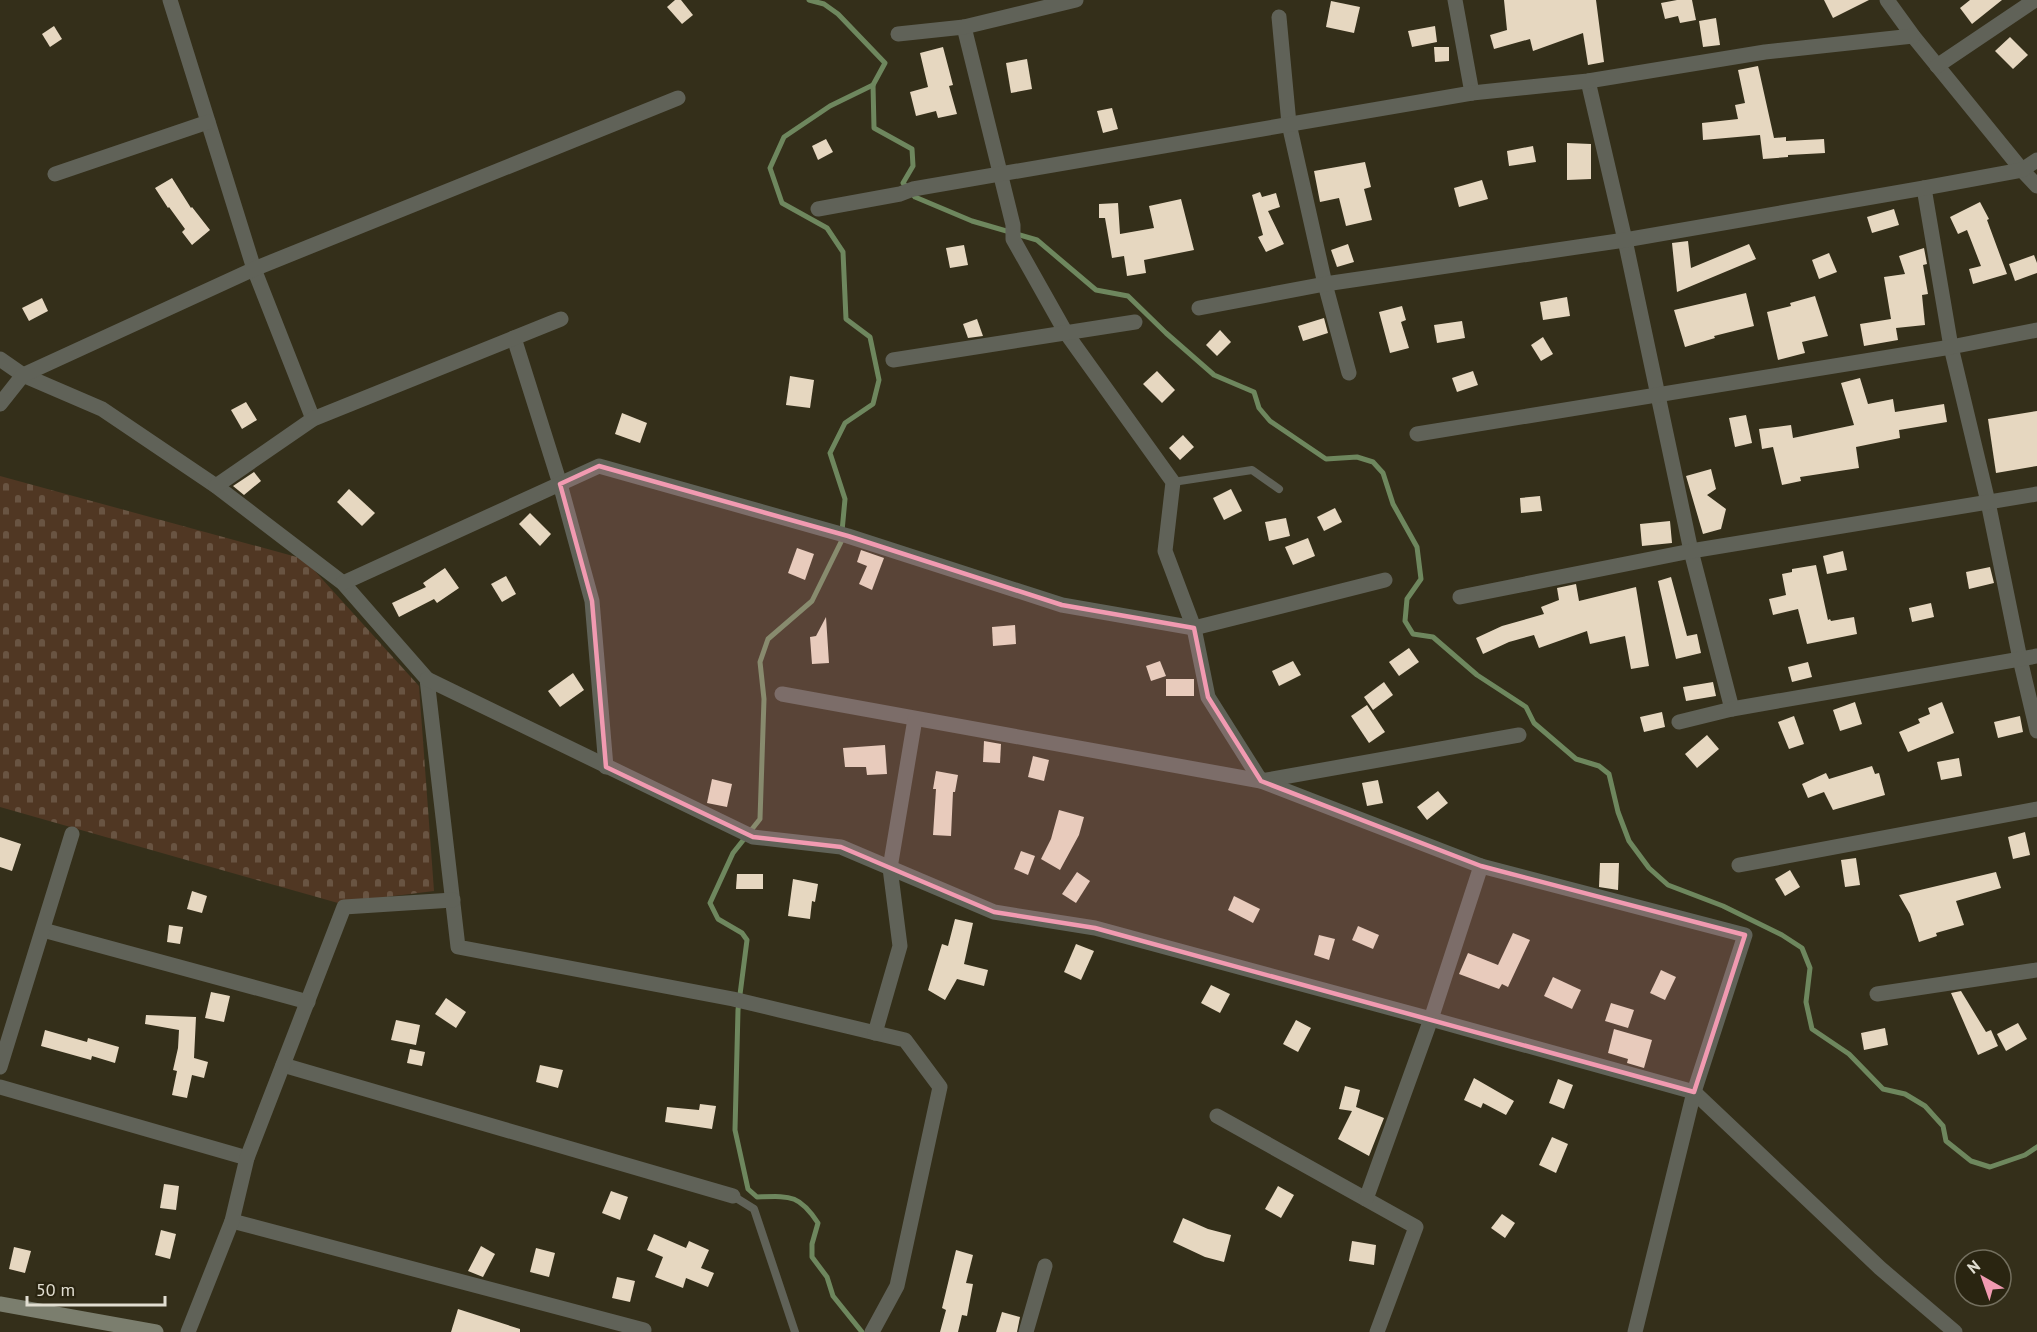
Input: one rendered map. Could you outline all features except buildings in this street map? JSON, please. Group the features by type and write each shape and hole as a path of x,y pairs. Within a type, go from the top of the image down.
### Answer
{"street":[{"path":"170,0 254,269 313,419"},
{"path":"898,34 964,27 1076,0"},
{"path":"1455,0 1472,93"},
{"path":"1887,0 1937,66 2037,186"},
{"path":"1937,66 2035,0"},
{"path":"1279,17 1289,124 1325,284 1349,373"},
{"path":"964,27 1013,232 1066,333 1173,482 1165,551 1194,628 1208,697 1261,781"},
{"path":"818,209 999,174 1472,93 1588,81 1765,52 1913,36"},
{"path":"1588,81 1625,240 1691,551 1732,709"},
{"path":"0,404 23,375 254,269 678,98"},
{"path":"55,174 208,122"},
{"path":"1199,308 1325,284 1625,240 1924,188 2022,170 2037,160"},
{"path":"1924,188 1951,347 1988,502 2037,731"},
{"path":"216,486 313,419 561,319"},
{"path":"893,360 1135,322"},
{"path":"1417,434 1951,347 2037,330"},
{"path":"514,338 560,484 592,601 606,767"},
{"path":"0,359 23,375 102,409 216,486 343,583 427,680 747,835 841,848 994,912 1095,928 1694,1092 1880,1268 1955,1332"},
{"path":"343,583 598,466 843,534 1062,606 1194,628 1385,580"},
{"path":"1460,597 1691,551 2037,494"},
{"path":"1679,722 1732,709 2037,656"},
{"path":"427,680 458,947 739,1001 904,1040 940,1087 897,1286 872,1332"},
{"path":"782,694 1261,781 1481,866 1744,934 1694,1092 1635,1332"},
{"path":"875,1033 900,946 890,868 915,719"},
{"path":"1261,781 1519,735"},
{"path":"1739,865 2037,809"},
{"path":"0,1067 72,834"},
{"path":"1366,1199 1431,1019 1481,866"},
{"path":"188,1332 232,1221 247,1158 344,907 453,900"},
{"path":"43,930 308,1002"},
{"path":"1877,993 2037,970"},
{"path":"283,1065 733,1196"},
{"path":"0,1087 247,1158"},
{"path":"1217,1116 1416,1227 1377,1332"},
{"path":"232,1221 644,1330 643,1332"},
{"path":"1026,1332 1045,1266"},
{"path":"0,1304 156,1332"}],"lane":[{"path":"1173,482 1252,470 1279,489"},
{"path":"733,1196 754,1209 795,1332"}],"highlighted area":[{"path":"599,466 848,536 1062,605 1194,628 1208,697 1261,781 1481,866 1745,935 1694,1092 1095,928 994,912 841,847 753,837 606,767 592,601 560,484"}],"green space":[{"path":"0,476 304,559 419,686 434,891 338,903 0,807"}],"waterway":[{"path":"809,0 824,4 838,14 885,63 873,85 874,128 912,149 913,166 903,183 915,197 972,221 1037,240 1096,290 1128,296 1214,375 1254,392 1259,408 1270,421 1326,459 1357,457 1373,462 1383,473 1393,504 1417,547 1421,579 1407,599 1405,621 1413,634 1433,637 1477,675 1526,707 1534,723 1576,759 1599,766 1609,774 1618,812 1629,841 1649,868 1668,885 1723,906 1782,935 1802,948 1810,968 1806,1002 1812,1029 1849,1054 1883,1089 1905,1094 1925,1106 1943,1126 1946,1141 1971,1161 1990,1167 2025,1155 2037,1147"},
{"path":"862,1332 833,1296 827,1277 812,1257 812,1244 818,1223 811,1214 793,1199 757,1197 748,1189 735,1130 738,1010 747,940 742,933 718,919 710,903 733,853 760,819 764,699 760,662 768,639 812,601 841,542 845,499 830,453 845,423 873,404 879,380 870,337 846,319 843,252 827,228 782,203 770,168 784,137 830,106 873,85"}]}
